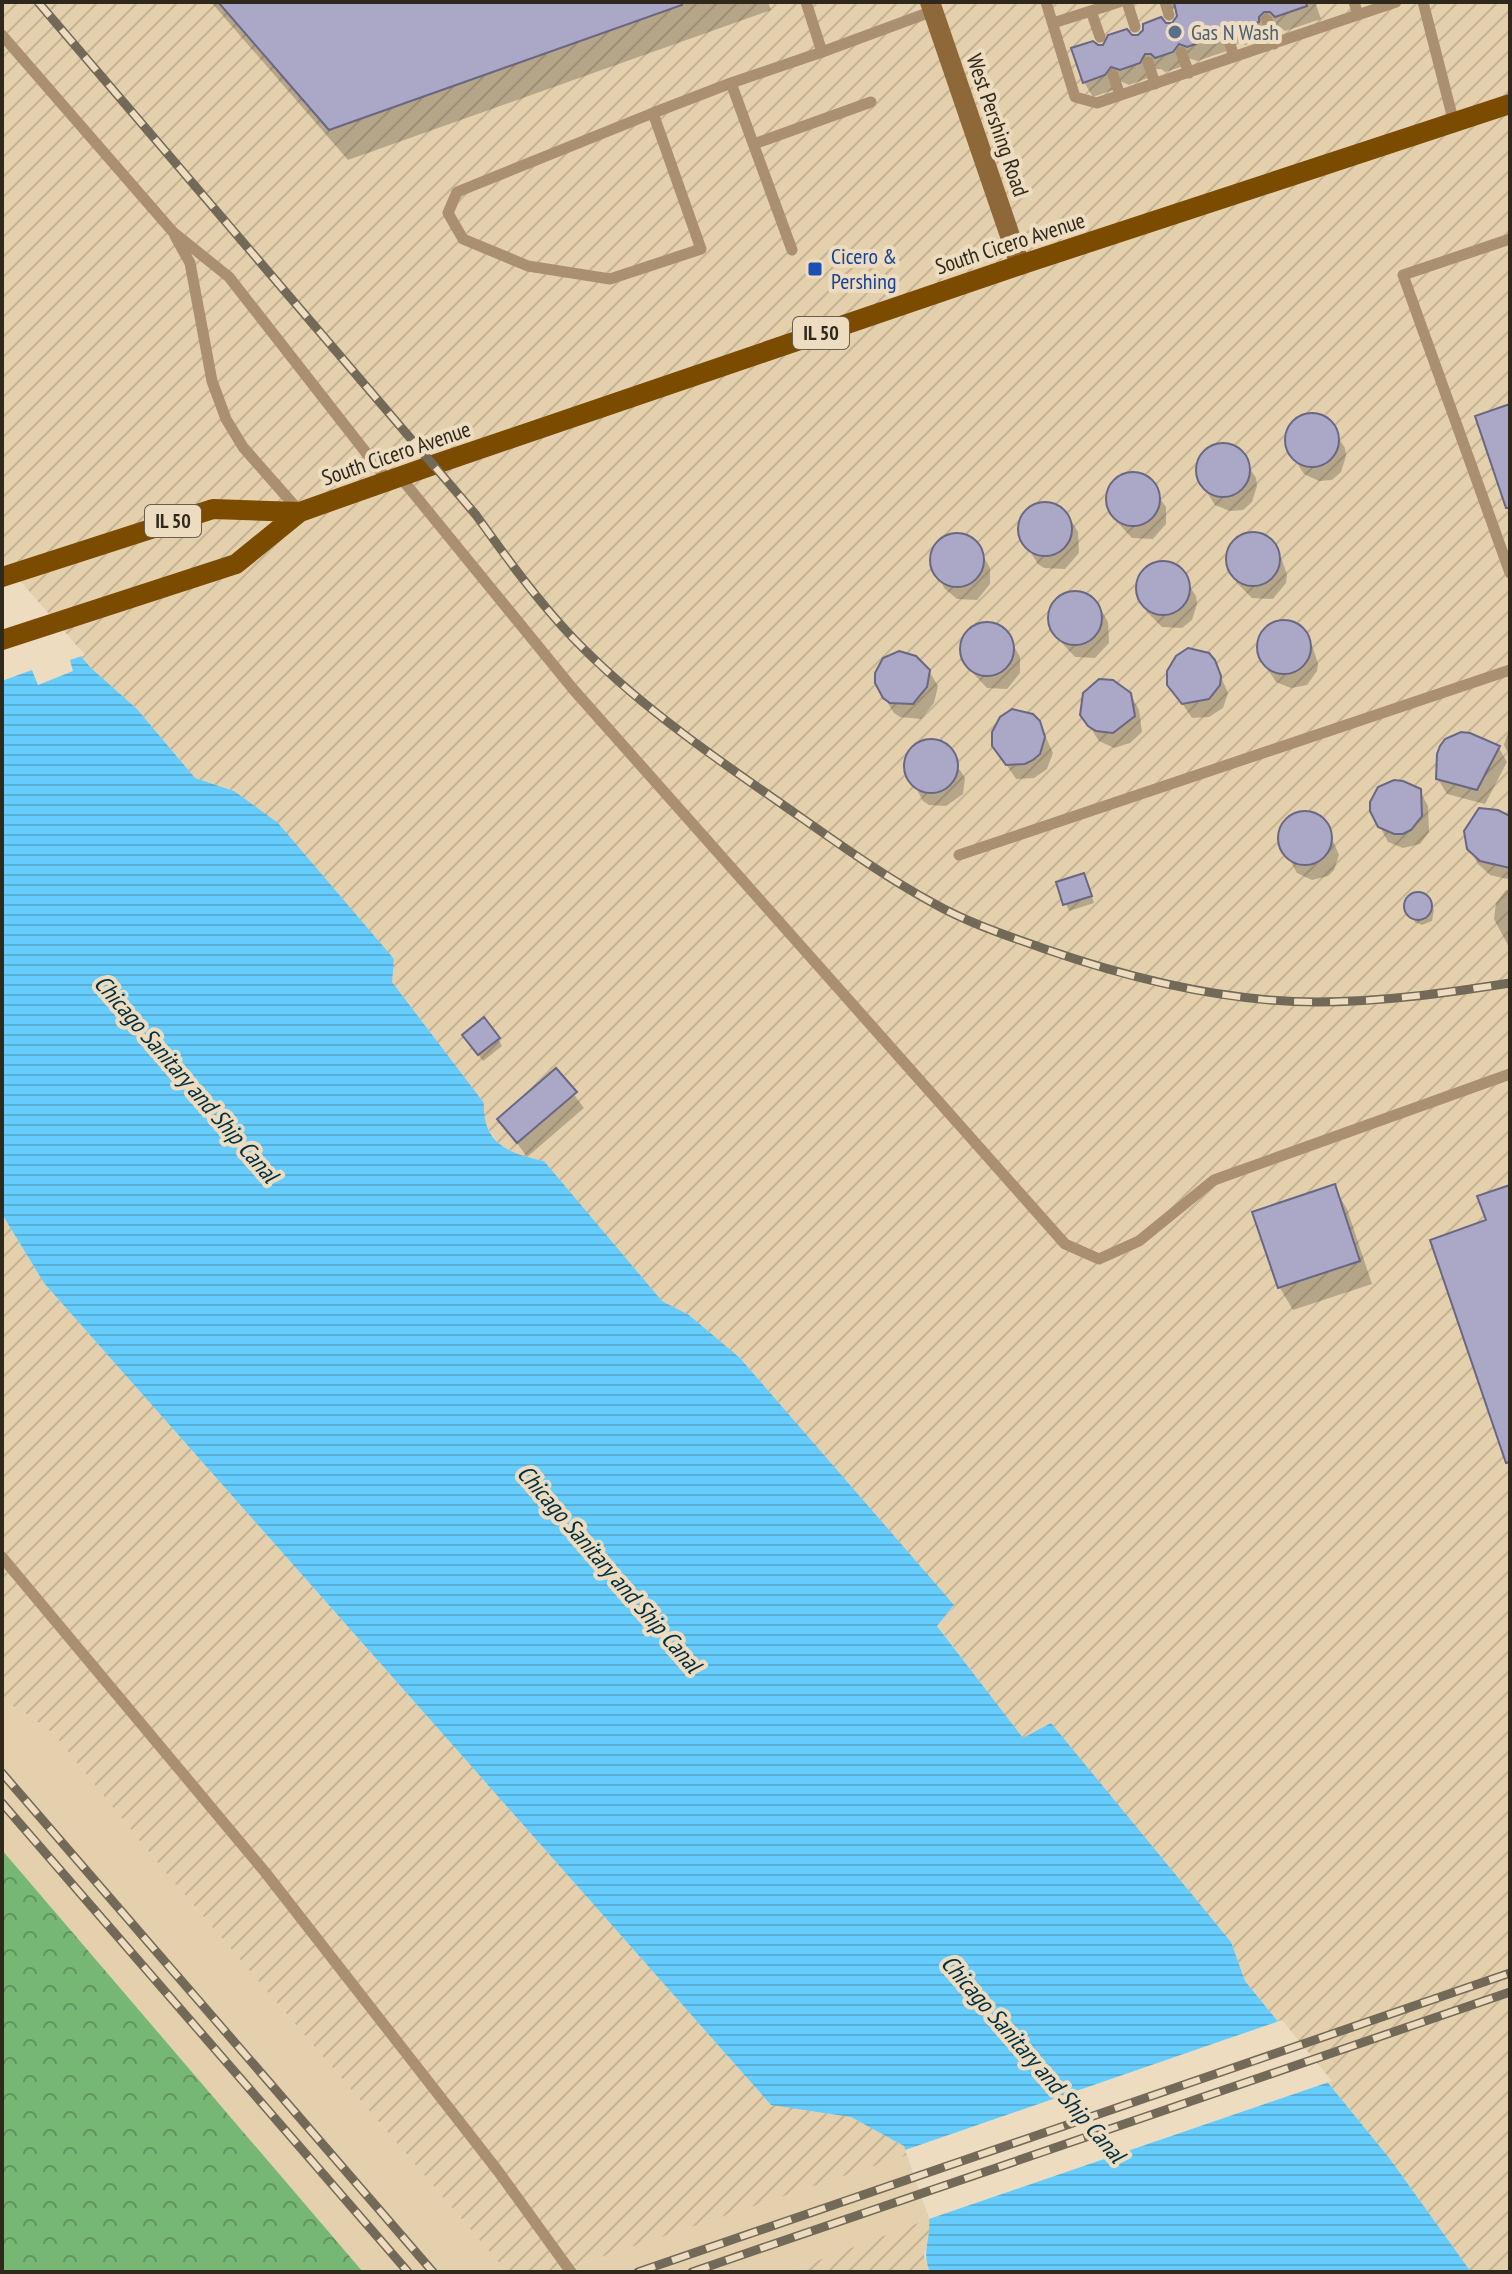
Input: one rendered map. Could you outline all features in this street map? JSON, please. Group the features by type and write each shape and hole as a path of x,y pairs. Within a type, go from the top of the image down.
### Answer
{"main road":[{"name":"West Pershing Road","path":"931,6 1020,265"},
{"name":"South Cicero Avenue","path":"2,640 236,564 300,512 1020,265 1510,104"},
{"name":"South Cicero Avenue","path":"2,577 213,509 300,512"}],"lane":[{"path":"806,2 822,52"},
{"path":"1046,2 1075,97 1097,103 1396,2"},
{"path":"1053,23 1104,4 1119,2"},
{"path":"1127,2 1135,27"},
{"path":"1165,2 1169,15"},
{"path":"1354,2 1358,15"},
{"path":"1423,2 1454,123"},
{"path":"653,113 701,249 610,279 528,266 463,239 448,213 457,192 653,113 731,83 822,52 931,6"},
{"path":"1091,11 1100,37"},
{"path":"1267,20 1274,44"},
{"path":"1227,34 1234,57"},
{"path":"2,35 173,232 229,277 395,480 573,689 1065,1244 1099,1259 1139,1241 1214,1180 1510,1074"},
{"path":"1181,52 1189,73"},
{"path":"1148,62 1155,84"},
{"path":"1113,75 1120,95"},
{"path":"731,83 792,250"},
{"path":"754,144 871,102"},
{"path":"173,232 190,263 212,381 226,419 243,447 300,512"},
{"path":"1510,239 1403,275 1510,573"},
{"path":"959,855 1510,670"},
{"path":"2,1557 274,1884 498,2171 571,2272"}],"shaded area":[{"path":"2,2 1510,2 1510,2272 1471,2272 1390,2159 1245,1981 1231,1942 1051,1724 1023,1739 937,1625 954,1606 740,1358 689,1315 662,1301 544,1161 523,1157 500,1145 483,1122 484,1103 392,982 235,791 195,778 137,709 91,668 2,564"},
{"path":"2,1214 44,1283 770,2104 851,2117 904,2146 907,2155 556,2272 507,2272 162,1868 53,1733 21,1710 2,1701"},
{"path":"2,1701 21,1710 53,1733 162,1868 507,2272 363,2272 2,1850"},
{"path":"907,2155 929,2219 787,2272 556,2272"},
{"path":"929,2219 930,2231 924,2256 930,2272 787,2272"}],"green space":[{"path":"2,1850 363,2272 2,2272"}],"water":[{"name":"Chicago Sanitary and Ship Canal","path":"2,564 91,668 137,709 195,778 234,791 278,823 394,959 392,982 484,1103 485,1117 493,1137 509,1150 544,1161 662,1301 689,1315 740,1358 954,1605 937,1626 1023,1738 1051,1723 1231,1942 1245,1981 1390,2159 1471,2272 930,2272 926,2258 929,2219 904,2146 851,2117 771,2105 44,1283 2,1214","holes":["1144,2077 1166,2099 1160,2130 1131,2143 1111,2134 1100,2114 1113,2083"]}],"pier":[{"path":"2,560 85,655 70,660 73,671 38,685 32,670 2,681"},
{"path":"1282,2020 1332,2081 929,2219 905,2150","holes":["1134,2080 1152,2085 1164,2110 1162,2119 1150,2134 1132,2139 1113,2131 1104,2113 1109,2093 1115,2086"]}],"building":[{"path":"218,2 681,2 682,5 329,130"},
{"name":"Gas N Wash","path":"1174,2 1306,2 1307,6 1275,17 1270,12 1264,12 1259,22 1235,31 1230,26 1224,26 1219,36 1187,47 1179,44 1173,52 1155,58 1145,54 1140,63 1120,70 1111,67 1105,75 1083,83 1071,48 1093,41 1103,45 1108,35 1127,29 1132,35 1138,35 1143,30 1143,24 1161,17 1166,23 1172,23 1177,16"},
{"path":"1510,404 1510,508 1506,508 1475,416"},
{"path":"1312,413 1331,421 1339,440 1331,459 1312,467 1293,459 1285,440 1293,421"},
{"path":"1223,443 1242,451 1250,470 1242,489 1223,497 1204,489 1196,470 1204,451"},
{"path":"1133,472 1152,480 1160,499 1152,518 1133,526 1114,518 1106,499 1114,480"},
{"path":"1045,502 1064,510 1072,529 1064,548 1045,556 1026,548 1018,529 1026,510"},
{"path":"1253,532 1272,540 1280,559 1272,578 1253,586 1234,578 1226,559 1234,540"},
{"path":"957,533 976,541 984,560 976,579 957,587 938,579 930,560 938,541"},
{"path":"1163,561 1182,569 1190,588 1182,607 1163,615 1144,607 1136,588 1144,569"},
{"path":"1075,591 1094,599 1102,618 1094,637 1075,645 1056,637 1048,618 1056,599"},
{"path":"1284,620 1303,628 1311,647 1303,666 1284,674 1265,666 1257,647 1265,628"},
{"path":"987,622 1006,630 1014,649 1006,668 987,676 968,668 960,649 968,630"},
{"path":"1188,648 1209,653 1221,676 1220,685 1209,699 1182,704 1167,685 1167,671 1176,656"},
{"path":"899,651 916,656 930,670 927,687 913,704 890,703 883,698 875,683 875,673 883,658"},
{"path":"1099,679 1113,680 1131,693 1135,716 1113,733 1096,731 1080,715 1083,693"},
{"path":"1012,709 1033,714 1040,721 1045,737 1040,754 1025,764 1006,765 992,746 992,732 1000,717"},
{"path":"1461,732 1500,746 1477,790 1436,779 1440,746 1445,739"},
{"path":"931,739 950,747 958,766 950,785 931,793 912,785 904,766 912,747"},
{"path":"1394,780 1421,789 1422,816 1411,830 1403,834 1394,834 1378,827 1370,811 1370,802 1378,787"},
{"path":"1479,808 1498,810 1510,816 1510,868 1480,861 1467,849 1464,831"},
{"path":"1305,811 1324,819 1332,838 1324,857 1305,865 1286,857 1278,838 1286,819"},
{"path":"1084,873 1092,896 1063,905 1056,882"},
{"path":"1418,892 1428,896 1432,906 1428,916 1418,920 1408,916 1404,906 1408,896"},
{"path":"484,1017 500,1038 478,1055 462,1035"},
{"path":"556,1068 577,1092 517,1143 497,1119"},
{"path":"1335,1184 1360,1261 1278,1288 1252,1212"},
{"path":"1510,1185 1510,1462 1506,1463 1430,1240 1486,1220 1477,1196"}],"railway":[{"path":"38,2 476,515 534,593 573,638 620,683 671,724 853,854 946,910 974,923 1078,960 1179,987 1248,998 1341,1002 1390,999 1510,983"},
{"path":"2,1773 433,2272"},
{"path":"2,1803 408,2272"},
{"path":"638,2272 1510,1973"},
{"path":"692,2272 1510,1992"}],"place":[{"name":"Gas N Wash","path":"1175,32"},
{"name":"Cicero & Pershing","path":"815,269"}]}
